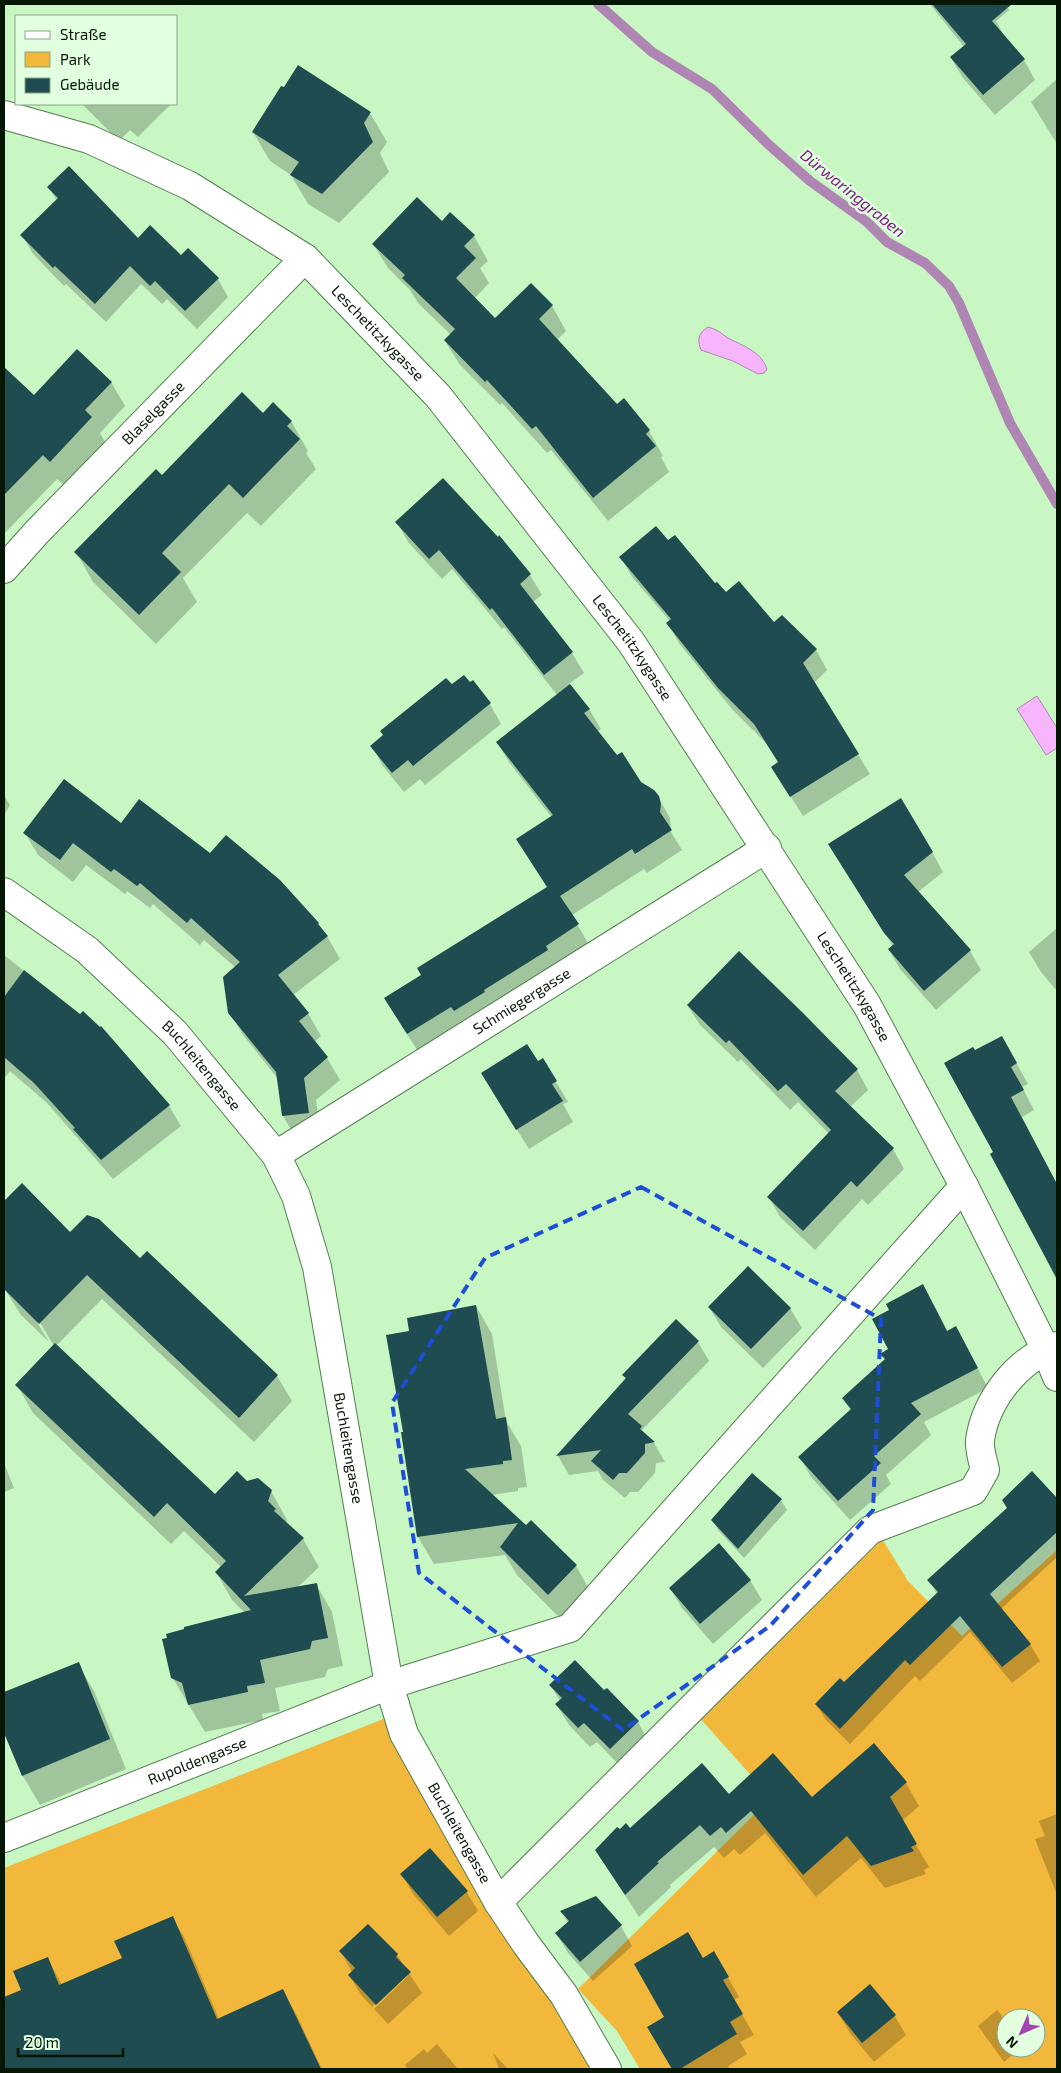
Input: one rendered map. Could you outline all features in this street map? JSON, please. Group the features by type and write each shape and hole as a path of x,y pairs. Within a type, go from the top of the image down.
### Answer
{"street":[{"name":"Leschetitzkygasse","path":"4,115 89,140 190,186 305,258 438,396 631,642 867,1005 1052,1348 1057,1378"},
{"name":"Blaselgasse","path":"4,569 37,532 305,258"},
{"name":"Schmiegergasse","path":"276,1155 766,848"},
{"name":"Buchleitengasse","path":"4,892 87,950 175,1033 276,1155 296,1196 317,1267 389,1685 404,1734 498,1902 564,1995 608,2069"},
{"name":"Rupoldengasse","path":"4,1838 389,1685 570,1628 964,1186"},
{"path":"498,1902 870,1530 973,1491 985,1470 980,1441 991,1404 1012,1375 1052,1348"}],"highlighted area":[{"path":"641,1187 881,1319 873,1510 770,1626 623,1730 419,1573 392,1403 485,1258"}],"green space":[{"path":"881,1537 908,1581 962,1636 1057,1550 1057,2069 640,2069 617,2031 578,1989 771,1798 699,1717"},
{"path":"386,1718 595,2069 4,2069 4,1868"}],"shaded area":[{"path":"708,327 756,353 767,369 764,373 758,374 733,361 701,350 699,337"},
{"path":"1037,696 1057,728 1057,748 1046,755 1017,709"}],"building":[{"path":"932,4 1012,4 992,21 1025,59 983,95 950,57 966,44"},
{"path":"298,65 371,112 364,123 373,142 322,194 290,175 299,162 252,132 281,86 284,87"},
{"path":"69,166 138,238 150,225 181,255 188,248 219,278 185,311 155,281 150,286 130,266 95,304 55,266 53,268 20,235 58,198 47,187"},
{"path":"417,197 442,221 450,212 475,235 464,246 476,258 456,278 495,318 531,283 553,305 539,319 617,404 624,398 650,430 646,434 656,446 593,498 536,426 532,429 487,380 485,382 444,340 455,329 402,278 405,275 372,244"},
{"path":"77,349 112,382 85,410 92,417 50,462 43,455 4,495 4,367 34,395"},
{"path":"242,392 263,413 273,402 292,421 287,426 300,439 243,498 229,484 162,553 181,572 139,615 74,552 156,469 162,475"},
{"path":"443,478 498,537 499,535 531,574 520,584 573,652 544,675 492,608 490,610 439,550 429,559 395,522"},
{"path":"656,526 668,540 675,535 715,583 717,582 726,592 739,581 774,622 782,615 817,649 803,663 859,754 790,797 771,767 778,762 754,724 718,688 666,623 671,619 619,557"},
{"path":"464,675 470,682 473,680 491,703 413,766 408,760 392,773 370,746 383,735 380,731 446,678 452,684"},
{"path":"570,684 590,709 584,713 617,755 622,752 641,782 654,790 659,796 660,812 672,830 635,854 632,849 560,896 579,924 546,946 548,950 454,1011 451,1007 407,1034 384,998 421,975 417,968 547,887 516,839 553,815 496,742"},
{"path":"64,779 121,823 139,799 210,853 226,835 280,880 319,923 328,936 278,975 309,1013 299,1021 328,1057 304,1078 309,1113 282,1116 276,1072 228,1013 223,977 240,962 191,918 187,923 140,883 137,886 114,869 111,872 73,843 60,860 23,833"},
{"path":"901,798 933,852 904,875 971,950 924,991 888,949 894,944 884,933 828,844"},
{"path":"739,951 858,1069 835,1091 894,1148 857,1187 851,1181 803,1231 767,1197 831,1130 786,1084 778,1091 729,1040 726,1043 687,1005"},
{"path":"24,970 80,1014 83,1011 101,1026 170,1105 101,1160 34,1083 4,1057 4,997"},
{"path":"1002,1036 1017,1063 1011,1067 1024,1090 1011,1097 1057,1184 1057,1279 990,1154 993,1152 944,1063 973,1047 975,1050"},
{"path":"527,1044 538,1061 543,1058 557,1081 552,1084 563,1101 516,1130 481,1073"},
{"path":"22,1183 70,1232 87,1215 99,1219 140,1258 147,1251 278,1375 239,1418 87,1275 39,1324 4,1289 4,1201"},
{"path":"748,1266 791,1308 751,1349 708,1307"},
{"path":"923,1284 947,1331 956,1326 978,1368 911,1403 921,1414 874,1456 881,1463 838,1501 798,1457 851,1409 842,1398 885,1359 880,1354 888,1349 872,1319 889,1310 886,1304"},
{"path":"476,1305 496,1419 506,1417 512,1460 503,1461 503,1464 465,1469 526,1525 531,1520 577,1565 548,1595 500,1547 518,1523 417,1537 401,1432 403,1432 386,1335 409,1331 407,1318"},
{"path":"676,1319 699,1341 628,1414 642,1426 640,1429 655,1442 645,1444 645,1453 627,1473 619,1473 613,1480 591,1461 601,1450 556,1456 626,1378 622,1375"},
{"path":"55,1343 215,1494 237,1471 247,1481 258,1478 272,1490 268,1501 276,1509 274,1511 304,1538 244,1596 317,1583 328,1638 312,1641 310,1649 260,1660 265,1683 247,1686 248,1692 188,1705 182,1683 171,1678 162,1639 167,1638 166,1634 184,1629 184,1627 251,1610 215,1572 226,1561 167,1503 154,1517 15,1385"},
{"path":"1032,1471 1057,1498 1057,1532 990,1594 1031,1644 1002,1667 960,1616 910,1665 905,1660 840,1729 815,1704 840,1678 844,1682 938,1592 927,1580 1007,1508 1002,1500"},
{"path":"752,1473 782,1499 738,1549 711,1520"},
{"path":"719,1543 751,1580 700,1624 669,1588"},
{"path":"575,1660 604,1690 607,1688 639,1721 610,1749 584,1723 578,1728 555,1704 562,1698 549,1685"},
{"path":"79,1662 110,1739 22,1776 4,1733 4,1692"},
{"path":"874,1743 907,1782 890,1797 917,1844 911,1847 914,1851 871,1866 847,1836 803,1875 751,1811 726,1833 721,1827 710,1836 700,1825 657,1862 659,1863 625,1895 595,1850 617,1827 620,1829 626,1823 630,1828 702,1763 729,1794 773,1753 812,1797"},
{"path":"430,1848 468,1891 437,1917 400,1874"},
{"path":"596,1896 622,1925 580,1962 555,1933 569,1921 560,1911"},
{"path":"173,1916 217,2019 283,1989 321,2069 4,2069 4,1997 21,1990 13,1971 48,1957 59,1985 122,1958 114,1941"},
{"path":"368,1924 398,1954 396,1957 411,1972 376,2005 348,1975 355,1968 339,1951"},
{"path":"688,1932 703,1958 714,1951 729,1977 723,1980 743,2014 730,2022 737,2034 680,2069 672,2069 647,2027 664,2017 634,1964"},
{"path":"870,1984 896,2015 862,2043 837,2012"}],"waterway":[{"name":"Dürwaringgraben","path":"598,4 652,52 712,89 768,144 810,181 867,222 887,242 925,263 949,286 959,303 1010,423 1057,504"}]}
